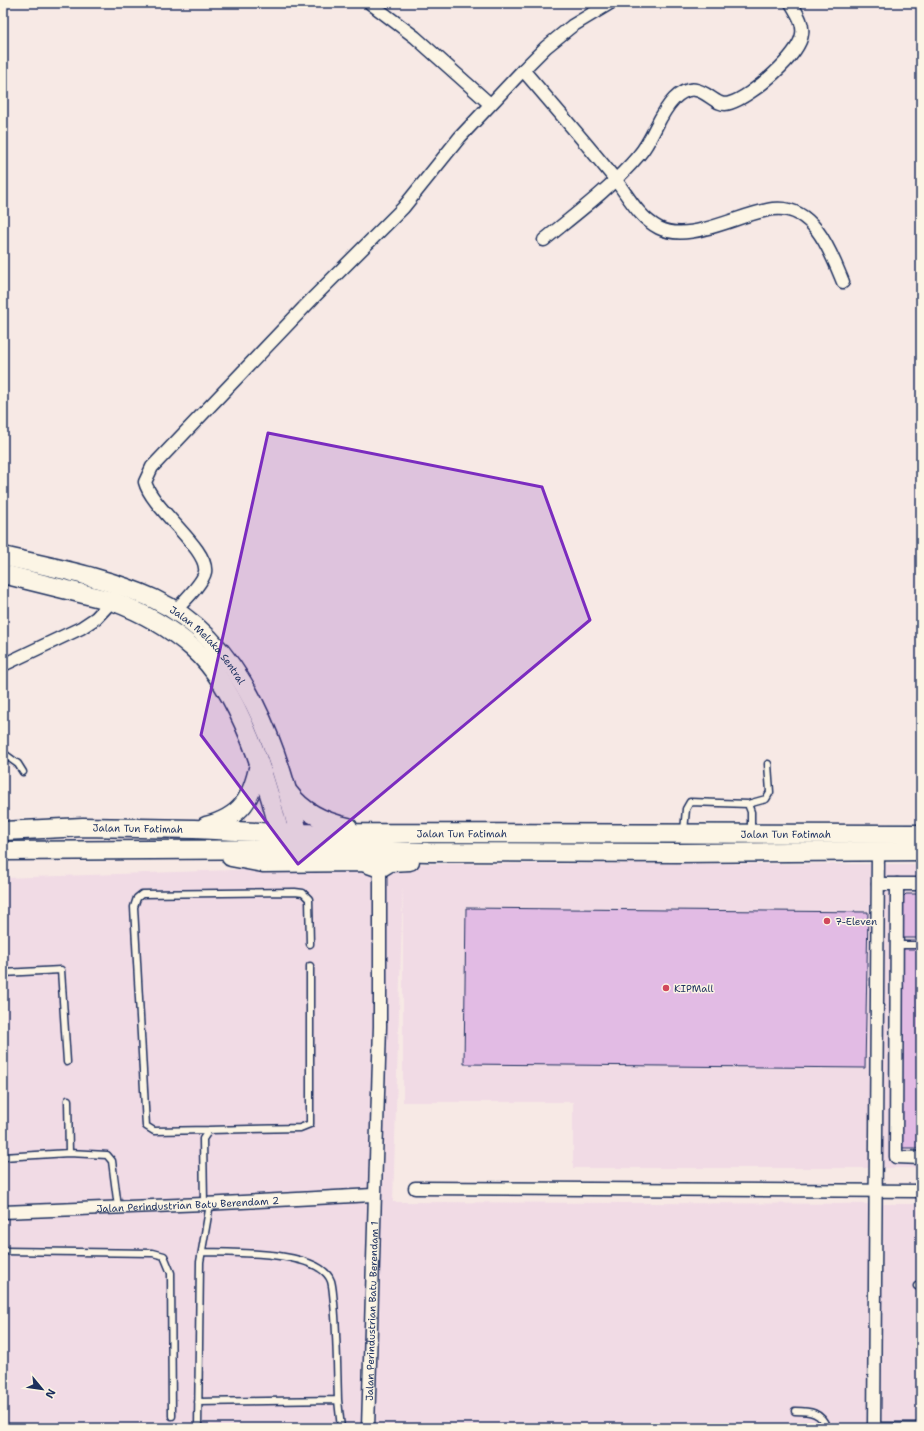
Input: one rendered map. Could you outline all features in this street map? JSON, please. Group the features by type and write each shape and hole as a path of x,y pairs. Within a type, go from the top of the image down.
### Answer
{"main road":[{"name":"Jalan Melaka Sentral","path":"3,556 119,585 154,599 175,611 200,630 241,679 253,699 272,743 300,841"},
{"name":"Jalan Melaka Sentral","path":"3,574 112,601 147,615 171,630 199,654 214,671 242,722 259,763 281,841"},
{"path":"194,829 215,823 230,816 240,809 249,796 256,780 259,763"},
{"path":"285,787 302,808 314,816 344,827 372,833"},
{"name":"Jalan Tun Fatimah","path":"3,831 84,827 194,829 281,841"},
{"name":"Jalan Tun Fatimah","path":"300,841 372,833 563,832 684,835 921,834"},
{"name":"Jalan Tun Fatimah","path":"3,851 214,850 281,841 300,841 428,852 677,853 878,850 921,851"},
{"path":"214,850 234,858 263,863 363,862 380,868 390,862 414,860 424,857 428,852"}],"street":[{"path":"370,3 415,37 490,104"},
{"path":"175,611 198,584 205,572 204,562 188,538 160,508 147,491 145,482 147,474 213,403 403,208 460,137 523,70 546,47 572,26 610,3"},
{"path":"544,240 616,180 649,142 659,118 674,99 688,89 698,90 722,104 729,104 753,92 770,79 794,50 802,34 801,23 791,3"},
{"path":"523,70 616,180 633,206 659,228 675,233 692,232 722,225 774,209 792,211 808,220 820,233 830,250 843,282"},
{"path":"3,665 81,628 96,618 112,601"},
{"path":"874,1427 878,850"},
{"name":"Jalan Perindustrian Batu Berendam 1","path":"368,1428 380,1026 380,868"},
{"path":"878,884 921,884"},
{"path":"897,884 896,1157 921,1158"},
{"path":"415,1188 921,1190"},
{"name":"Jalan Perindustrian Batu Berendam 2","path":"3,1212 207,1204 374,1195"}],"lane":[{"path":"3,754 18,764 23,772"},
{"path":"684,835 686,809 690,802 748,804 766,799 770,792 768,764"},
{"path":"748,804 751,812 751,834"},
{"path":"310,944 309,899 303,893 142,894 137,898 134,907 146,1126 154,1131 300,1128 310,1124 310,966"},
{"path":"896,945 921,945"},
{"path":"3,973 61,970 67,1062"},
{"path":"68,1100 69,1153"},
{"path":"198,1428 200,1262 203,1252 207,1204 203,1139 209,1130"},
{"path":"3,1157 69,1153 107,1155 112,1161 118,1207"},
{"path":"3,1251 153,1253 164,1256 171,1274 172,1416"},
{"path":"203,1252 268,1254 309,1262 326,1273 331,1281 335,1310 338,1400 341,1428"},
{"path":"198,1402 338,1400"},
{"path":"795,1412 812,1411 820,1417 827,1428"},
{"path":"874,1427 921,1426"}],"highlighted area":[{"path":"268,433 542,487 590,620 298,864 201,735"}],"shaded area":[{"path":"404,864 921,864 921,1168 573,1168 573,1102 403,1102 403,886 393,1202 921,1204 921,1428 3,1428 3,878"}],"building":[{"path":"906,894 921,894 921,938 898,938 898,902"},
{"name":"KIPMall","path":"466,908 868,912 865,1068 464,1064"},
{"path":"901,946 921,946 921,1148 902,1148"}],"place":[{"name":"7-Eleven","path":"827,921"},
{"name":"KIPMall","path":"666,988"}]}
